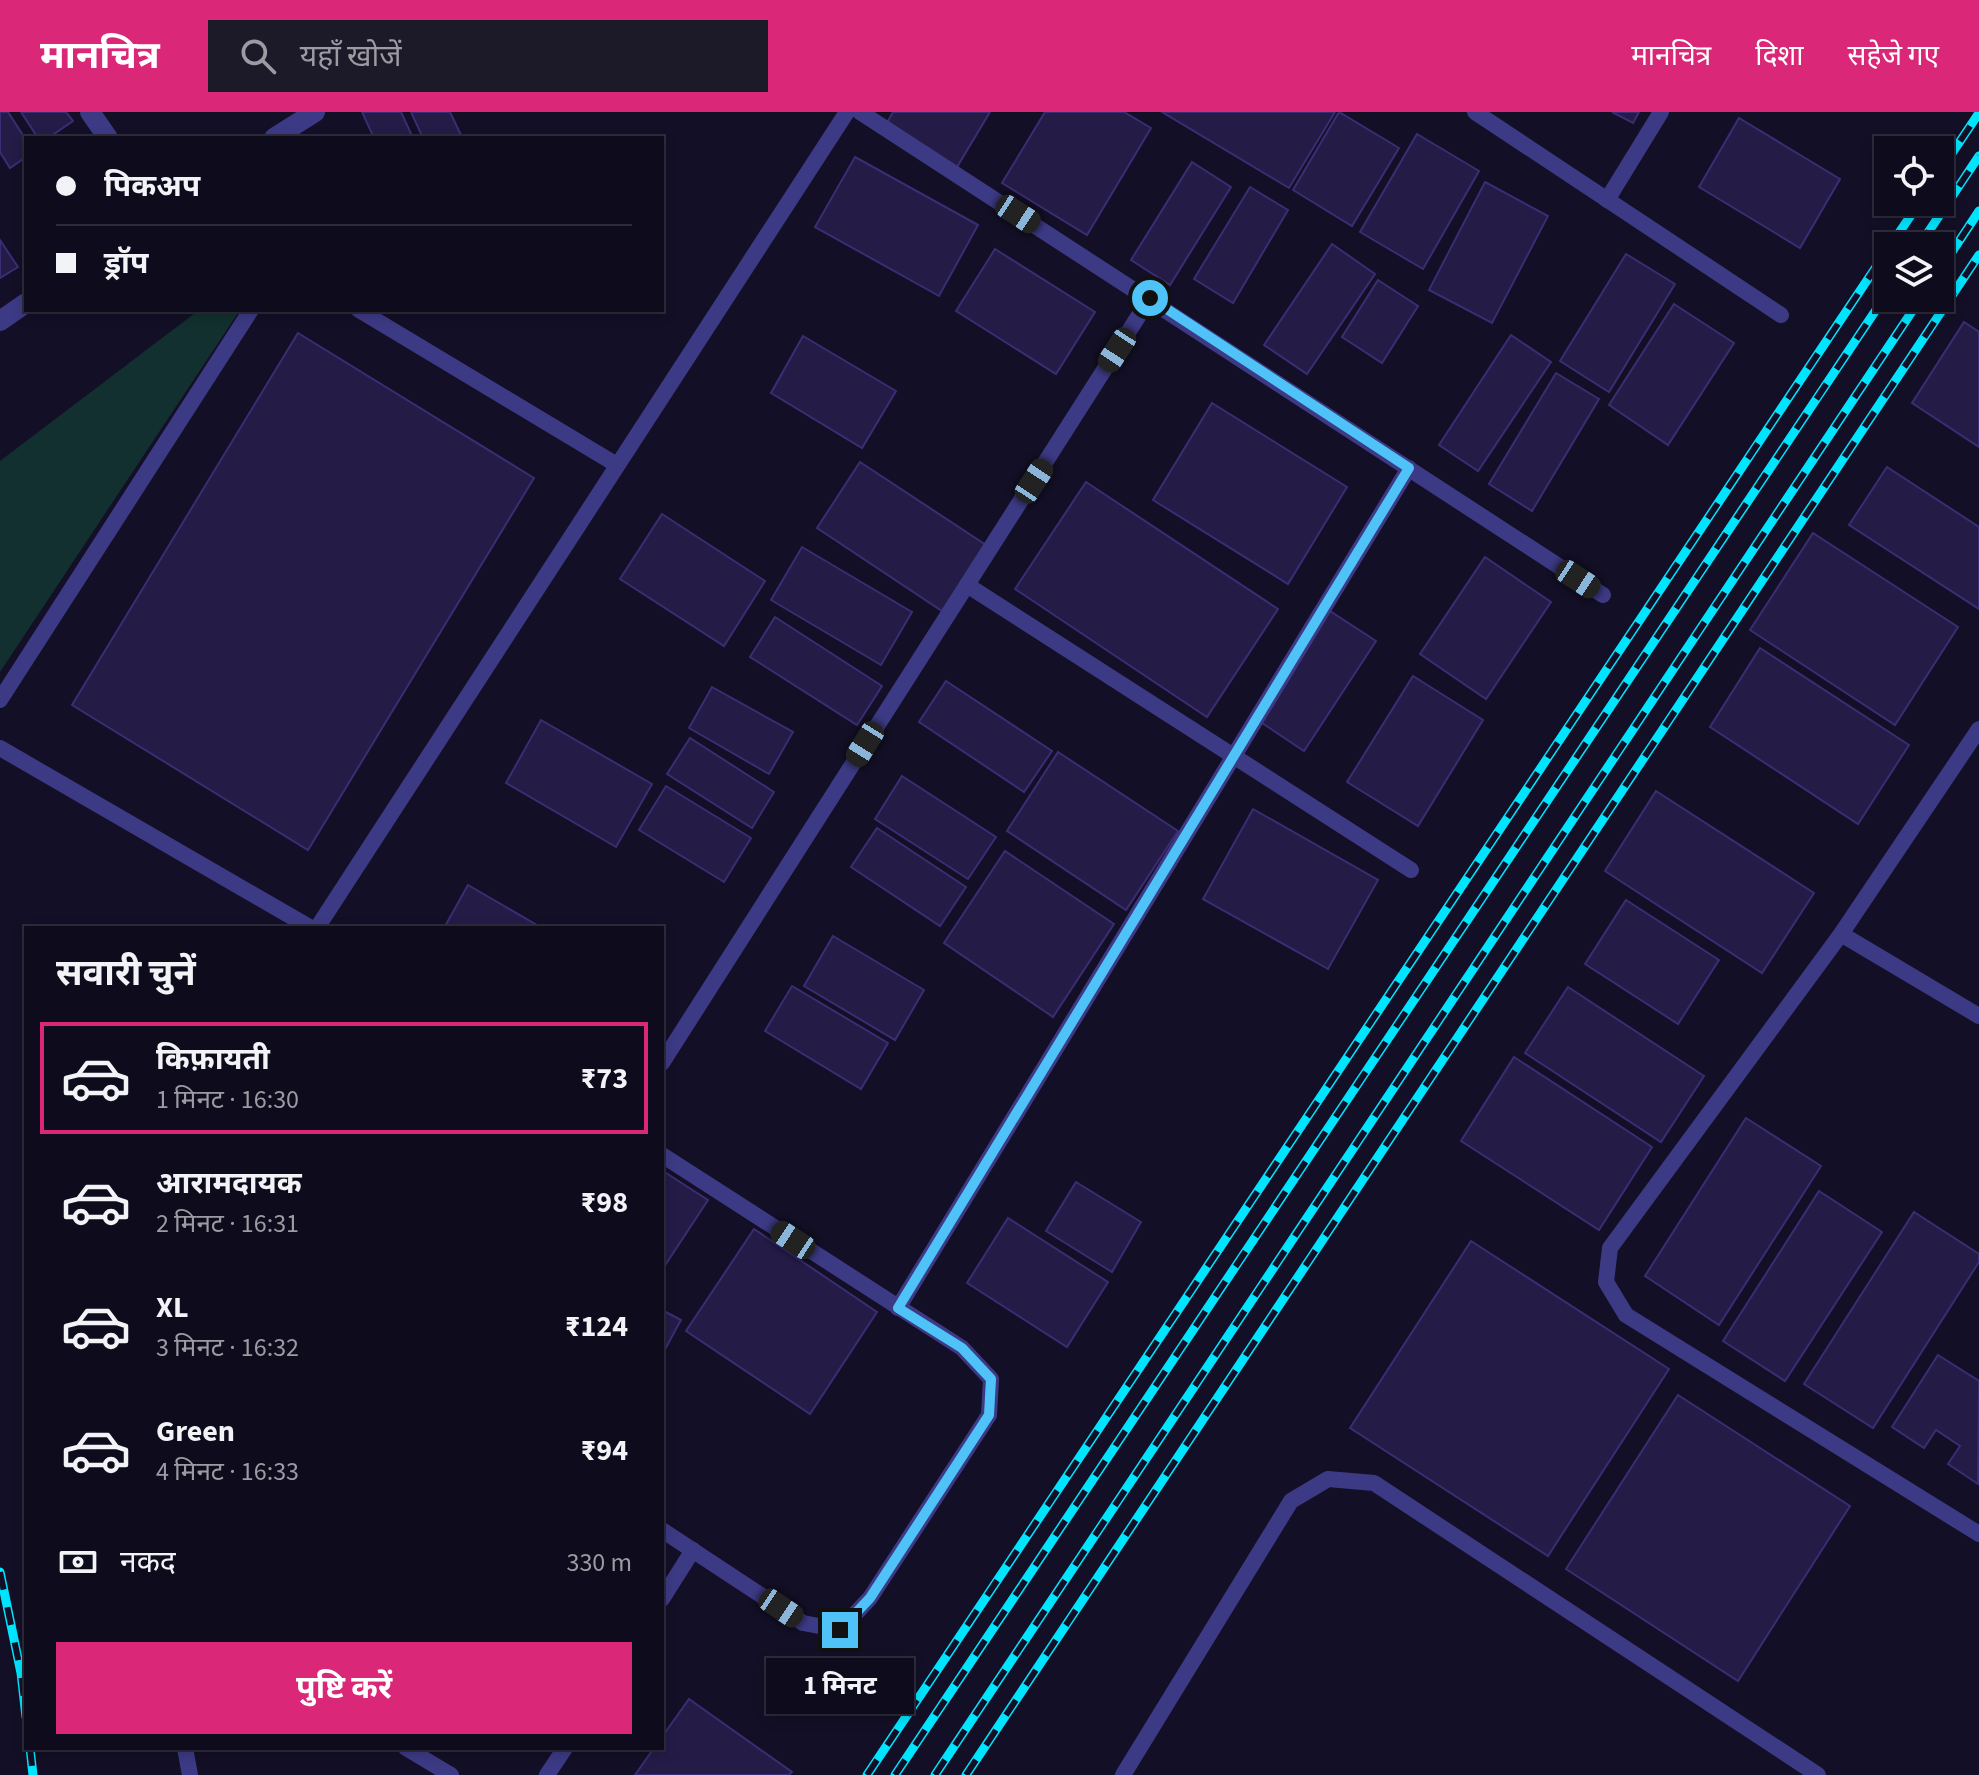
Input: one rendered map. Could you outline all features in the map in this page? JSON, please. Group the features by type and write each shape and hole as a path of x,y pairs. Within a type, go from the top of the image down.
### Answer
{"street":[{"path":"90,112 107,136"},
{"path":"277,136 315,112"},
{"path":"0,321 24,304"}],"lane":[{"path":"318,926 847,112"},
{"path":"860,112 1603,595"},
{"path":"1475,112 1781,315"},
{"path":"1607,200 1661,112"},
{"path":"664,1060 1150,298"},
{"path":"0,700 250,312"},
{"path":"362,312 617,465"},
{"path":"898,1308 1409,468"},
{"path":"967,585 1232,758 1411,870"},
{"path":"1979,729 1841,934 1610,1248 1606,1282 1626,1315 1979,1534"},
{"path":"0,748 308,926"},
{"path":"1841,934 1979,1016"},
{"path":"664,1156 962,1348 991,1379 989,1415 870,1598 840,1630 803,1623 664,1531"},
{"path":"1123,1775 1291,1501 1328,1479 1374,1483 1818,1775"},
{"path":"664,1596 693,1550"},
{"path":"185,1750 190,1775"},
{"path":"409,1750 451,1775"},
{"path":"547,1775 564,1750"}],"green space":[{"path":"196,312 239,312 0,672 0,461"}],"building":[{"path":"0,112 8,112 24,137 24,158 10,168 0,152"},
{"path":"21,112 66,112 73,121 51,136 37,136"},
{"path":"362,112 401,112 412,136 373,136"},
{"path":"411,112 450,112 461,135 459,136 422,136"},
{"path":"893,112 990,112 957,167 887,123"},
{"path":"1045,112 1124,112 1151,128 1087,235 1002,183"},
{"path":"1162,112 1335,112 1289,188"},
{"path":"1339,112 1399,148 1352,226 1293,190"},
{"path":"1612,112 1639,112 1633,123"},
{"path":"1739,118 1840,179 1800,248 1699,187"},
{"path":"1417,134 1479,171 1423,269 1360,232"},
{"path":"855,157 978,225 939,296 815,227"},
{"path":"1192,162 1231,187 1170,285 1131,260"},
{"path":"1485,182 1548,216 1492,323 1429,290"},
{"path":"1250,187 1288,210 1233,303 1194,279"},
{"path":"0,240 18,267 0,278"},
{"path":"1332,244 1375,274 1307,374 1264,345"},
{"path":"995,249 1095,312 1056,374 956,311"},
{"path":"1626,254 1675,284 1609,392 1560,361"},
{"path":"1378,280 1418,306 1382,363 1342,337"},
{"path":"1674,304 1734,343 1668,445 1609,405"},
{"path":"1964,322 1979,332 1979,447 1912,403"},
{"path":"298,333 534,478 308,850 72,705"},
{"path":"1511,335 1551,362 1478,471 1439,445"},
{"path":"803,336 896,391 862,448 771,393"},
{"path":"1556,373 1599,399 1532,511 1489,484"},
{"path":"1212,403 1347,487 1288,584 1153,500"},
{"path":"860,462 986,545 942,611 817,528"},
{"path":"1887,467 1979,527 1979,609 1849,525"},
{"path":"1086,482 1278,609 1207,717 1015,589"},
{"path":"662,514 765,581 724,646 620,579"},
{"path":"1813,533 1958,627 1895,725 1750,630"},
{"path":"802,547 912,612 881,665 771,600"},
{"path":"1485,557 1551,602 1486,699 1420,654"},
{"path":"1330,611 1376,641 1304,751 1259,721"},
{"path":"775,617 882,686 857,725 750,657"},
{"path":"1760,648 1909,745 1858,824 1710,727"},
{"path":"1413,676 1483,720 1418,826 1347,782"},
{"path":"946,681 1052,751 1024,792 919,722"},
{"path":"712,687 793,732 769,774 689,728"},
{"path":"541,720 652,784 616,847 506,783"},
{"path":"690,738 774,792 752,828 667,774"},
{"path":"1058,752 1178,831 1126,910 1007,831"},
{"path":"902,776 996,837 968,879 875,819"},
{"path":"666,786 751,838 724,882 639,830"},
{"path":"1656,791 1814,893 1762,973 1605,871"},
{"path":"1253,809 1378,880 1328,969 1203,899"},
{"path":"877,828 966,887 940,926 851,867"},
{"path":"1005,851 1114,924 1053,1017 944,943"},
{"path":"468,885 539,926 445,926"},
{"path":"1626,900 1719,960 1678,1024 1585,964"},
{"path":"833,936 924,990 895,1040 804,986"},
{"path":"792,986 888,1043 861,1089 765,1031"},
{"path":"1568,987 1704,1076 1661,1142 1525,1053"},
{"path":"1514,1057 1652,1147 1599,1230 1461,1141"},
{"path":"1746,1118 1821,1166 1719,1325 1645,1276"},
{"path":"664,1172 708,1200 664,1267"},
{"path":"1076,1182 1141,1222 1112,1272 1046,1231"},
{"path":"1819,1191 1882,1232 1785,1381 1723,1341"},
{"path":"1914,1212 1979,1254 1979,1262 1873,1428 1804,1384"},
{"path":"1008,1218 1108,1282 1067,1347 967,1283"},
{"path":"754,1229 877,1312 810,1414 686,1331"},
{"path":"1471,1241 1669,1369 1548,1556 1350,1428"},
{"path":"664,1311 681,1320 664,1351"},
{"path":"1938,1355 1979,1381 1978,1484 1948,1464 1960,1446 1936,1430 1924,1448 1892,1427"},
{"path":"1678,1395 1850,1506 1738,1681 1566,1569"},
{"path":"689,1699 792,1772 789,1775 635,1775 653,1750 664,1750 664,1734"}],"railway":[{"path":"1954,150 1979,113"},
{"path":"1928,232 1979,156"},
{"path":"1954,249 1979,211"},
{"path":"1900,232 1910,216"},
{"path":"966,1775 1979,255"},
{"path":"867,1775 1874,270"},
{"path":"895,1775 1875,312"},
{"path":"935,1775 1912,312"},
{"path":"0,1572 24,1699"},
{"path":"30,1750 33,1775"}],"route":[{"path":"840,1630 870,1598 989,1415 991,1379 962,1348 898,1308 1409,468 1150,298"}]}
